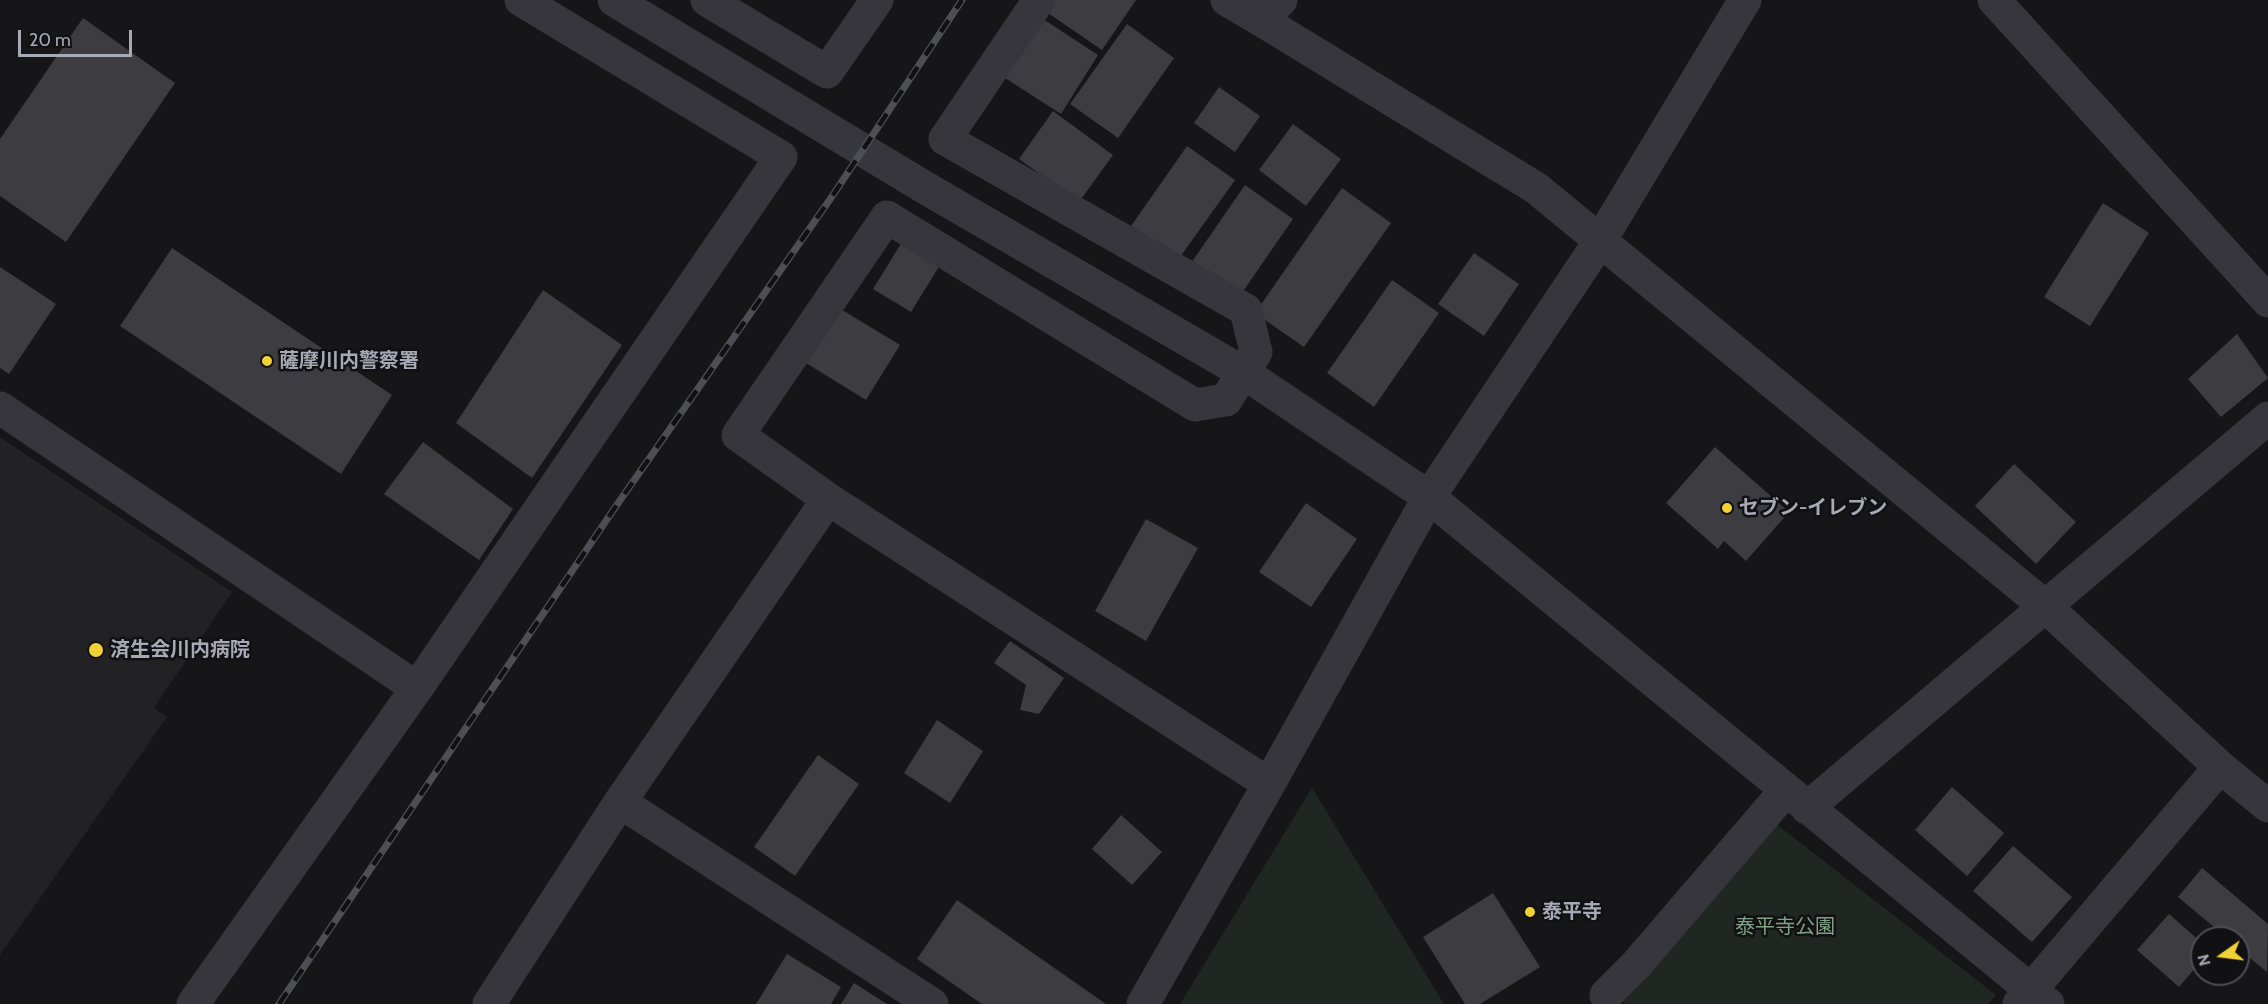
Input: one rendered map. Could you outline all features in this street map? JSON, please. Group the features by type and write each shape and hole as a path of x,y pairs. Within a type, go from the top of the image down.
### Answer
{"street":[{"path":"193,1004 417,688 782,157 521,0"},
{"path":"614,0 924,187 1244,373 1429,497 1796,799 2033,999 2220,767"},
{"path":"706,0 827,72 877,0"},
{"path":"1039,0 945,139 1246,310 1256,352 1226,400 1195,405 887,217 738,435 828,499 1269,784"},
{"path":"1227,0 1271,10 1536,188 2046,607 2220,767 2268,806"},
{"path":"1143,1004 1429,497 1600,241 1744,0"},
{"path":"1994,0 2268,301"},
{"path":"0,408 417,688"},
{"path":"1606,995 1796,799 2046,607 2268,418"},
{"path":"489,1004 620,802 828,499"},
{"path":"620,802 932,1004"}],"shaded area":[{"name":"済生会川内病院","path":"0,437 232,592 154,708 167,717 0,955"}],"green space":[{"path":"1312,788 1444,1004 1180,1004"},
{"name":"泰平寺公園","path":"1775,823 1996,995 1988,1004 1626,1004 1623,1001"}],"building":[{"path":"1052,0 1136,0 1102,50 1045,11"},
{"path":"1040,17 1098,55 1061,114 1002,76"},
{"path":"83,18 175,83 66,242 0,196 0,139"},
{"path":"1127,24 1174,58 1118,138 1070,104"},
{"path":"1219,87 1260,116 1235,152 1194,123"},
{"path":"1053,111 1113,155 1079,202 1019,159"},
{"path":"1293,124 1341,159 1306,206 1259,170"},
{"path":"1187,146 1235,180 1178,260 1131,226"},
{"path":"1245,185 1293,219 1237,300 1189,266"},
{"path":"1342,188 1391,223 1304,347 1255,313"},
{"path":"2103,203 2149,233 2090,326 2044,297"},
{"path":"902,242 940,265 911,312 873,289"},
{"path":"172,248 392,395 341,474 120,326"},
{"path":"1474,253 1519,284 1484,336 1438,304"},
{"path":"0,267 56,304 9,374 0,368"},
{"path":"1392,280 1439,313 1374,407 1327,373"},
{"path":"543,290 622,345 532,478 456,423"},
{"path":"839,308 900,345 866,400 806,363"},
{"path":"2237,334 2268,378 2221,417 2188,379"},
{"path":"423,442 513,509 479,560 384,494"},
{"name":"セブン-イレブン","path":"1715,447 1789,512 1746,561 1724,541 1718,549 1666,503"},
{"path":"2014,464 2076,522 2036,564 1975,506"},
{"path":"1306,503 1357,539 1311,607 1259,572"},
{"path":"1146,519 1198,548 1146,641 1095,611"},
{"path":"1010,641 1064,678 1039,714 1020,710 1026,685 994,663"},
{"path":"937,720 983,751 950,803 904,773"},
{"path":"818,755 859,784 795,876 754,847"},
{"path":"1952,787 2004,833 1967,876 1915,830"},
{"path":"1121,815 1162,852 1132,885 1092,849"},
{"path":"2013,846 2072,897 2032,942 1973,891"},
{"path":"2202,868 2268,924 2267,972 2250,958 2250,926 2213,926 2178,897"},
{"path":"1493,893 1540,967 1480,1004 1465,1004 1423,937"},
{"path":"957,900 1106,1004 982,1004 917,959"},
{"path":"2169,914 2190,932 2190,974 2179,987 2137,950"},
{"path":"787,954 841,987 831,1004 756,1004"},
{"path":"854,983 887,1004 841,1004"}],"railway":[{"path":"279,1004 614,509 833,195 962,0"}],"place":[{"name":"薩摩川内警察署","path":"267,361"},
{"name":"セブン-イレブン","path":"1727,508"},
{"name":"済生会川内病院","path":"96,650"},
{"name":"泰平寺","path":"1530,912"}]}
